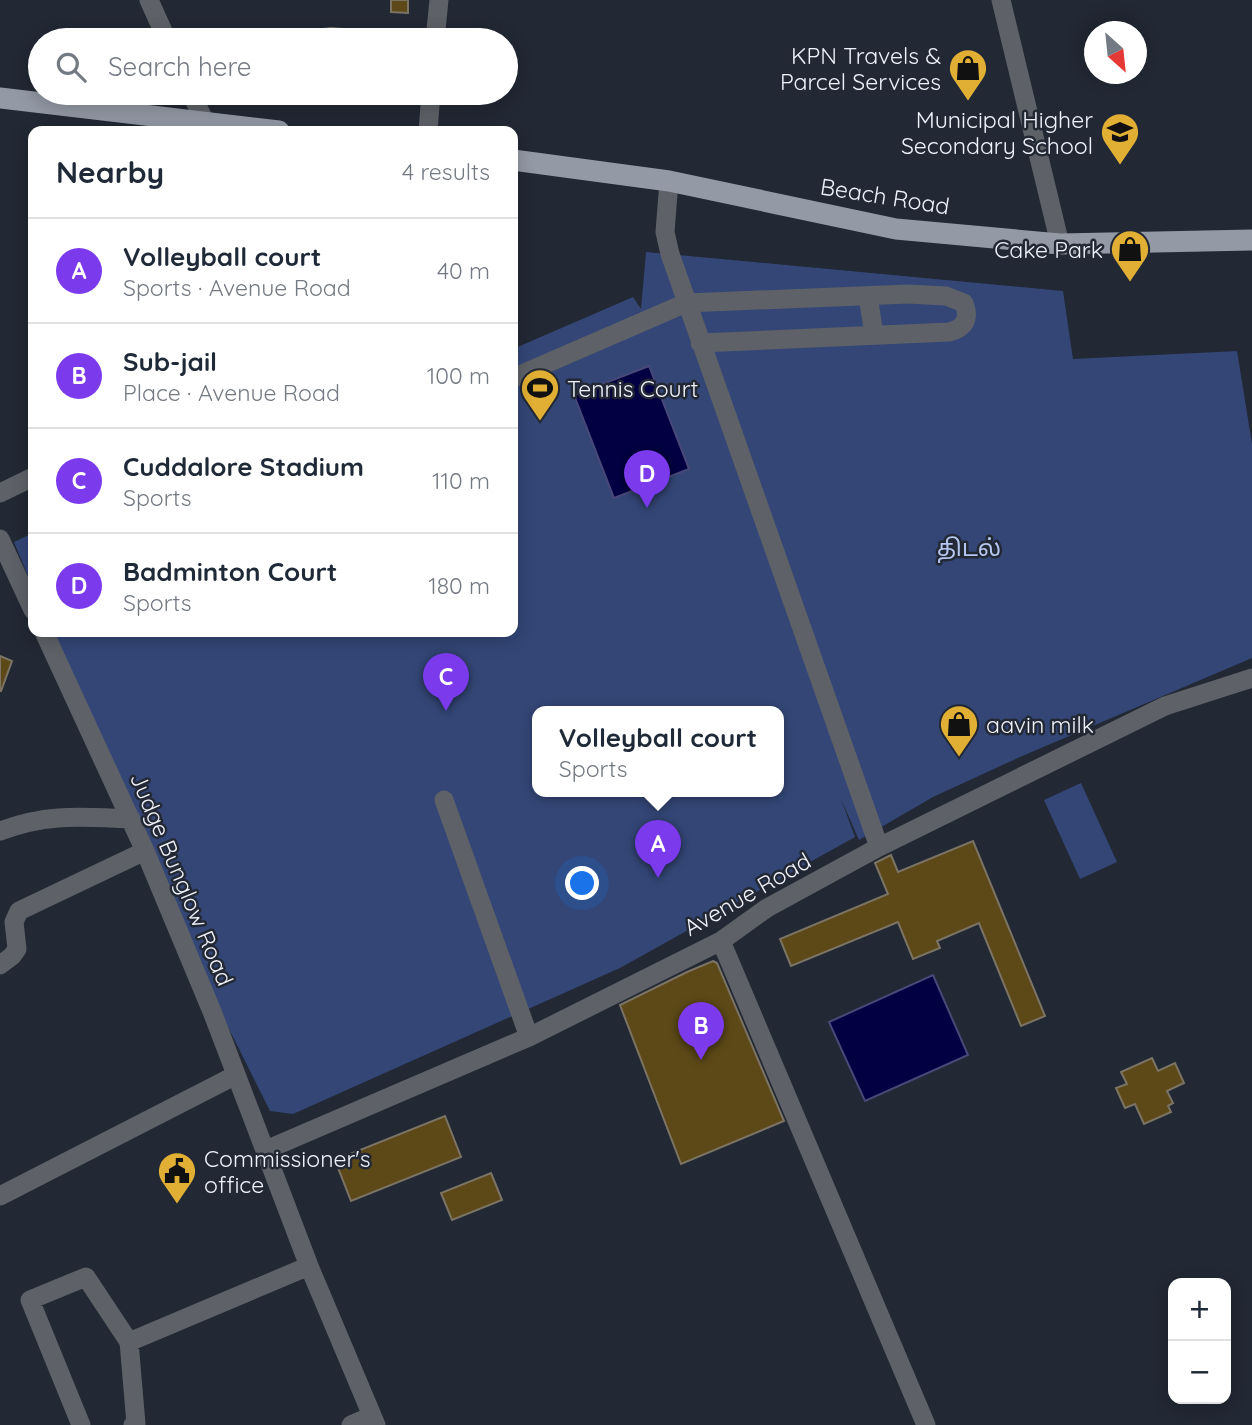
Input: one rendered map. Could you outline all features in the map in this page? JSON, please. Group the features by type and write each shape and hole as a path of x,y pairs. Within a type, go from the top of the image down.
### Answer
{"main road":[{"path":"0,98 28,101"},
{"path":"60,105 238,126"},
{"name":"Beach Road","path":"518,161 669,181 895,229 1060,244 1252,240"}],"street":[{"path":"149,0 162,28"},
{"path":"436,28 439,0"},
{"path":"1001,0 1060,244"},
{"path":"197,105 205,122"},
{"path":"428,126 430,105"},
{"path":"669,181 665,232 686,303 879,847"},
{"path":"869,296 874,335"},
{"path":"518,377 686,303 946,296 964,303 967,311 964,325 949,332 700,343"},
{"path":"0,493 28,479"},
{"path":"0,539 28,599"},
{"name":"Judge Bunglow Road","path":"46,637 145,851 266,1150 309,1266 374,1420"},
{"name":"Avenue Road","path":"266,1150 529,1037 721,940 766,908 879,847 1165,706 1252,678"},
{"path":"444,800 529,1037"},
{"path":"0,831 39,819 131,819"},
{"path":"0,965 18,949 14,922 19,911 145,851"},
{"path":"721,940 926,1425"},
{"path":"0,1196 236,1075"},
{"path":"129,1342 309,1266"},
{"path":"81,1425 30,1300 86,1277 129,1342 136,1424 133,1425"},
{"path":"351,1425 374,1420"}],"green space":[{"name":"திடல்","path":"646,252 1063,291 1073,359 1237,351 1252,444 1252,658 933,797 859,840 841,799 855,837 620,968 293,1114 270,1111 181,933 54,637 518,637 518,347 633,297 641,309"},
{"path":"28,535 28,576 14,542"},
{"path":"1081,783 1117,862 1080,879 1044,800"}],"shaded area":[{"path":"649,366 689,469 614,498 574,395"},
{"path":"933,975 968,1055 865,1101 829,1022"}],"building":[{"path":"391,0 408,0 408,13 391,12"},
{"path":"0,656 12,661 1,691 0,691"},
{"path":"973,841 1045,1016 1021,1026 979,923 937,941 940,948 913,959 898,922 791,966 780,939 888,894 875,863 891,855 898,872"},
{"path":"713,961 717,963 784,1121 681,1164 620,1005"},
{"path":"1152,1058 1158,1071 1175,1063 1184,1083 1167,1091 1173,1103 1168,1106 1171,1112 1144,1124 1135,1104 1125,1108 1116,1088 1127,1084 1121,1072"},
{"path":"445,1116 461,1157 351,1201 335,1160"},
{"path":"491,1173 502,1200 452,1220 441,1193"}],"place":[{"name":"KPN Travels & Parcel Services","path":"968,102"},
{"name":"Municipal Higher Secondary School","path":"1120,166"},
{"name":"Cake Park","path":"1130,283"},
{"name":"Tennis Court","path":"540,422"},
{"name":"Badminton Court","path":"647,508"},
{"name":"Cuddalore Stadium","path":"446,711"},
{"name":"aavin milk","path":"959,758"},
{"name":"Volleyball court","path":"658,878"},
{"name":"Sub-jail","path":"701,1060"},
{"name":"Commissioner's office","path":"177,1205"}]}
